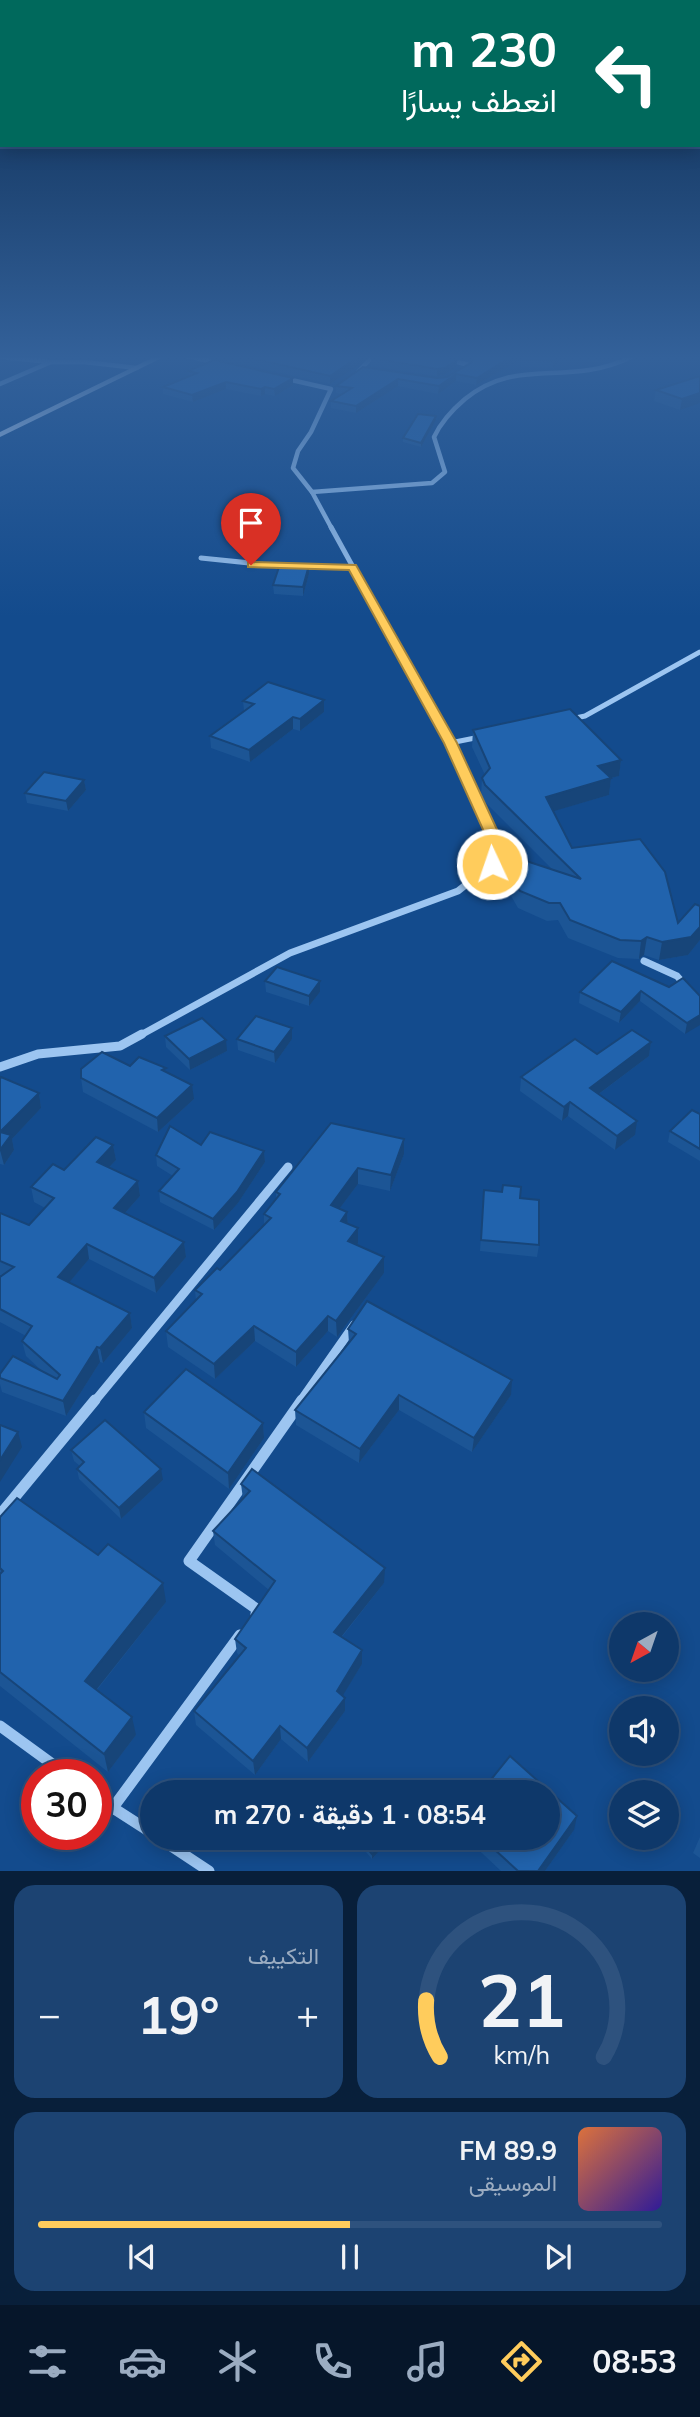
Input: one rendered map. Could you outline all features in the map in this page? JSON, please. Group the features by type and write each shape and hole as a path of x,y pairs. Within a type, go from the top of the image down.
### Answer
{"street":[{"path":"0,1067 38,1054 120,1046 290,953 458,891 492,864 492,834 450,743 312,492 293,468 298,451 304,442"},
{"path":"312,492 432,483 445,472 436,442"},
{"path":"201,558 265,566 352,567"},
{"path":"558,721 585,716 700,652"},
{"path":"450,743 491,735"},
{"path":"644,961 677,976 692,993"},
{"path":"0,1515 288,1167"},
{"path":"140,1826 112,1809 258,1610 189,1561 360,1315"},
{"path":"0,1726 45,1759"},
{"path":"177,1850 204,1868"}],"building":[{"path":"280,564 309,565 303,587 273,585"},
{"path":"268,682 324,700 300,719 293,717 249,750 210,736 254,704 243,701"},
{"path":"570,709 621,760 598,766 611,778 546,797 572,848 640,839 665,872 678,923 695,904 700,906 700,927 691,937 662,942 647,937 641,941 620,940 570,920 560,903 549,903 520,891 511,877 497,872 511,856 581,879 485,785 482,778 490,768 473,730"},
{"path":"44,772 84,780 66,801 25,793"},
{"path":"612,961 669,987 683,978 700,996 700,1015 687,1023 641,991 621,1012 580,992"},
{"path":"277,967 320,981 309,996 265,981"},
{"path":"256,1016 292,1028 274,1052 237,1039"},
{"path":"202,1018 226,1040 189,1059 165,1036"},
{"path":"632,1030 651,1042 590,1088 637,1121 617,1136 570,1102 564,1107 521,1077 575,1039 597,1054"},
{"path":"102,1052 130,1066 139,1057 166,1068 162,1070 192,1085 157,1118 81,1078 81,1069"},
{"path":"1,1077 39,1093 0,1132"},
{"path":"692,1110 700,1114 700,1149 670,1131"},
{"path":"331,1123 404,1139 391,1175 358,1168 331,1205 347,1212 341,1221 358,1228 348,1241 384,1257 336,1321 328,1316 296,1352 254,1326 214,1364 166,1331 202,1294 195,1290 217,1268 220,1270 271,1218 264,1214 280,1194 276,1192"},
{"path":"170,1126 201,1145 210,1132 264,1151 237,1192 213,1219 159,1191 179,1169 156,1155"},
{"path":"0,1132 11,1135 0,1150"},
{"path":"96,1137 113,1145 97,1162 138,1181 114,1208 184,1242 154,1278 87,1244 58,1277 130,1313 100,1348 97,1347 63,1401 0,1378 13,1356 57,1379 60,1375 22,1341 32,1326 0,1309 0,1277 14,1267 0,1261 0,1213 29,1225 54,1198 31,1187 53,1164 64,1170"},
{"path":"503,1185 521,1187 520,1198 539,1200 539,1245 481,1240 484,1190 502,1192"},
{"path":"367,1301 512,1380 474,1438 399,1395 360,1449 295,1410 356,1334 348,1329"},
{"path":"186,1369 263,1423 228,1473 144,1412"},
{"path":"105,1420 161,1469 119,1508 77,1469 84,1462 71,1450"},
{"path":"0,1425 18,1432 0,1460"},
{"path":"252,1469 385,1568 334,1632 362,1650 337,1691 345,1698 307,1748 280,1726 253,1761 194,1711 246,1648 235,1639 275,1581 213,1531 250,1491 241,1484"},
{"path":"17,1498 98,1555 108,1544 163,1583 85,1681 132,1717 104,1754 0,1672 0,1574 3,1571 0,1568 0,1517"},
{"path":"510,1756 537,1780 491,1780"},
{"path":"560,1801 577,1816 560,1840"},
{"path":"495,1850 553,1850 538,1871 518,1871"}],"route":[{"path":"251,565 352,567 450,743 492,834 492,864"}]}
